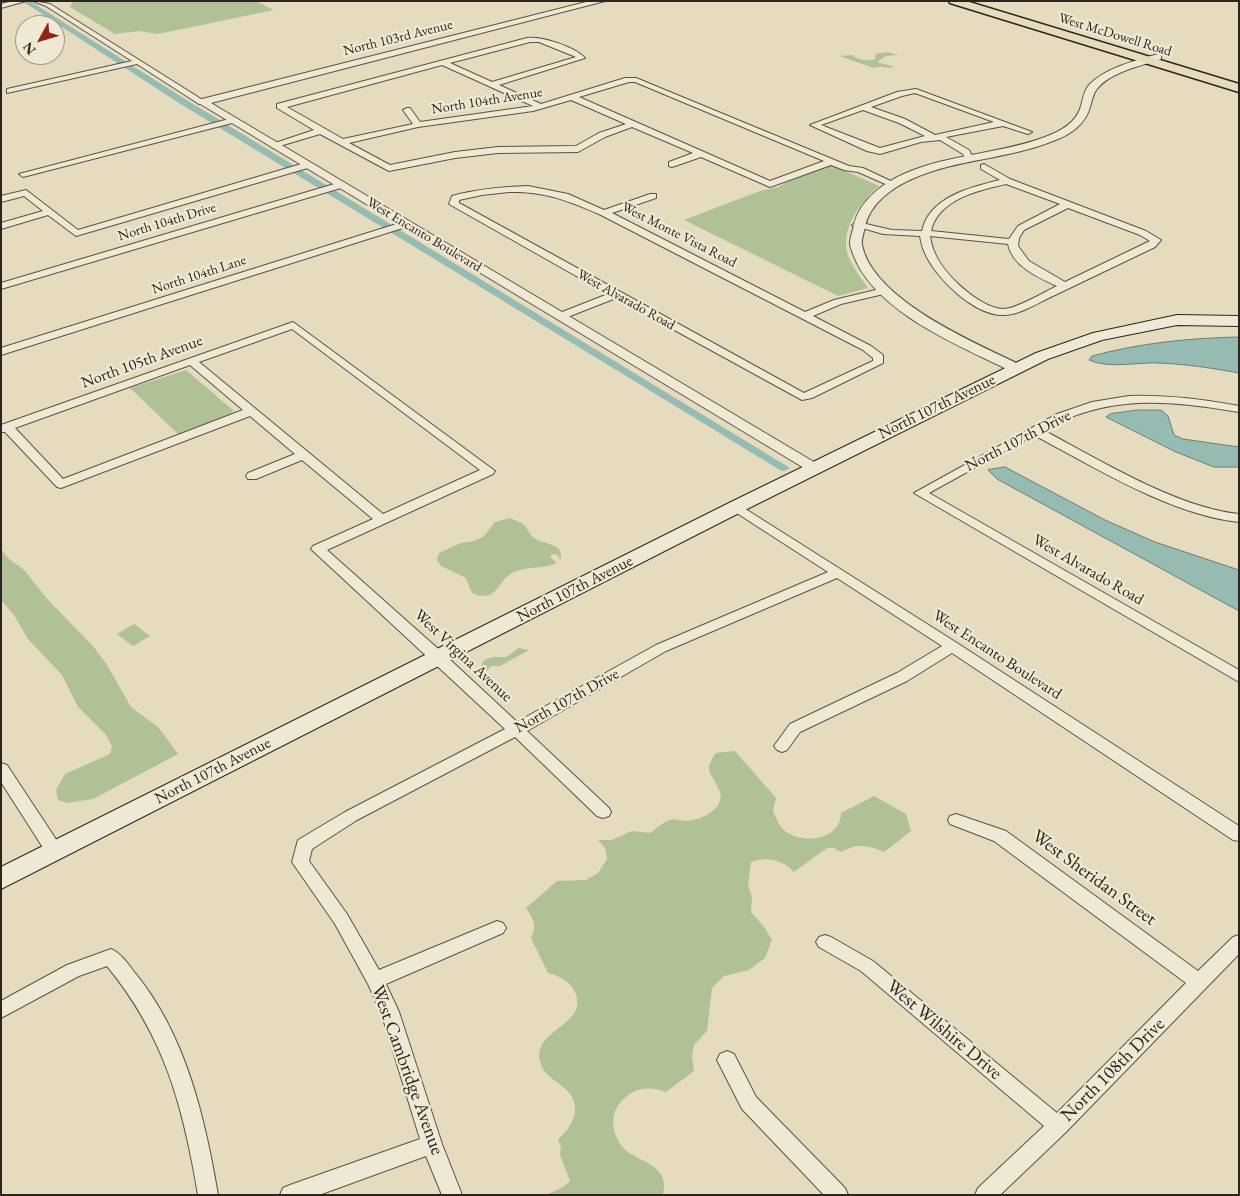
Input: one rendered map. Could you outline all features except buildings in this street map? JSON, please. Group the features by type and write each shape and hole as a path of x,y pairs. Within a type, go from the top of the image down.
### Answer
{"main road":[{"name":"West McDowell Road","path":"954,1 1239,82"},
{"name":"West McDowell Road","path":"973,1 1239,88"},
{"path":"1202,319 1239,316"},
{"name":"North 107th Avenue","path":"1,879 440,658 736,506 1016,368 1079,342 1158,324 1177,320 1239,320"},
{"name":"North 107th Avenue","path":"1158,324 1184,327 1239,326"}],"street":[{"path":"1,6 23,1"},
{"name":"West Encanto Boulevard","path":"36,1 48,5 202,102 223,122 271,143 299,168 331,188 396,227 561,316 814,468"},
{"name":"North 103rd Avenue","path":"202,102 602,1"},
{"path":"491,85 580,58 577,54 535,39 280,106 319,130 389,168 455,155 489,151 578,149 602,135 632,124"},
{"path":"1016,368 926,322 884,291 871,276 862,261 857,244 857,225 872,202 893,184 925,170 1033,144 1066,132 1082,117 1088,96 1094,86 1112,75 1153,59"},
{"path":"10,91 137,62"},
{"path":"445,64 541,107"},
{"name":"North 104th Avenue","path":"341,142 418,125 503,115 574,98 628,80 636,80 832,161"},
{"path":"1004,123 933,137 880,151 870,149 814,125 900,94 916,91 1004,123 1028,132"},
{"path":"574,98 770,184 832,161 848,168 853,173 871,180 893,184"},
{"path":"863,107 902,121 933,137 942,138 966,152 969,158"},
{"path":"407,110 418,125"},
{"path":"23,174 223,122"},
{"path":"271,143 319,130"},
{"path":"933,137 930,141 955,155 969,158"},
{"path":"942,148 954,145"},
{"path":"672,164 700,154"},
{"path":"984,167 1007,181 1156,240 1152,245 1014,310 1002,312 984,305 967,295 944,276 928,252 926,233 928,224 952,199 1007,181"},
{"path":"1,199 26,193 76,233 299,168"},
{"name":"North 104th Drive","path":"1,286 331,188"},
{"name":"West Monte Vista Road","path":"454,200 468,194 485,191 528,189 565,196 804,316 866,348 879,357"},
{"path":"604,214 653,196"},
{"name":"West Alvarado Road","path":"454,200 454,204 802,397 808,396 878,363 879,357"},
{"path":"1065,286 1026,265 1019,257 1014,242 1015,233 1022,228 1068,204"},
{"path":"1,226 50,212"},
{"path":"857,225 872,230 895,229 915,234 926,233 1014,242"},
{"name":"North 104th Lane","path":"1,352 396,227"},
{"path":"804,316 838,302 884,291"},
{"path":"561,316 616,294"},
{"name":"North 105th Avenue","path":"4,428 293,325 489,471 382,520"},
{"path":"191,361 382,520"},
{"name":"North 107th Drive","path":"920,493 1034,430 1091,406 1118,401 1178,399 1239,409"},
{"path":"4,428 60,484 250,412"},
{"path":"1034,430 1126,478 1180,502 1229,517 1239,518"},
{"path":"252,476 303,455"},
{"name":"West Alvarado Road","path":"920,493 1239,677"},
{"name":"West Encanto Boulevard","path":"736,506 1239,835"},
{"name":"West Virgina Avenue","path":"382,520 318,549 440,658 604,812"},
{"name":"North 107th Drive","path":"304,844 351,816 516,730 661,648 837,573"},
{"path":"782,746 794,728 902,677 952,646"},
{"path":"2,771 55,852"},
{"name":"West Sheridan Street","path":"956,820 1000,836 1200,983"},
{"name":"West Cambridge Avenue","path":"304,844 300,862 341,919 375,980 390,1012 432,1144 452,1195"},
{"path":"375,980 498,928"},
{"name":"West Wilshire Drive","path":"825,942 868,966 1058,1126"},
{"name":"North 108th Drive","path":"985,1195 1058,1126 1239,942"},
{"path":"1,1010 73,970 110,957 126,974 151,1009 169,1046 200,1140 208,1195"},
{"path":"727,1060 749,1104 838,1195"},
{"path":"290,1195 432,1144"}],"green space":[{"path":"73,1 256,1 274,10 158,34 139,31 115,34 70,7"},
{"path":"887,52 898,55 886,56 877,62 895,67 874,68 839,56 852,55 860,59 869,60 875,59 876,54"},
{"path":"832,165 879,186 858,209 846,238 849,258 868,288 838,296 684,220 760,191 779,187 788,181"},
{"path":"186,370 234,411 178,434 130,388"},
{"path":"510,518 524,525 534,538 557,548 561,555 560,560 558,555 553,554 550,557 557,563 514,572 492,593 481,596 472,593 466,578 441,566 437,560 439,553 461,543 474,541 484,536 495,522"},
{"path":"1,549 8,558 24,570 49,601 93,646 107,665 131,707 158,727 178,754 93,799 67,803 58,800 56,790 65,774 110,754 112,746 106,735 78,707 62,675 28,639 14,615 1,600"},
{"path":"134,624 150,636 133,646 117,634"},
{"path":"519,648 529,650 500,666 491,666 486,671 486,675 481,666 484,660 493,657 506,657"},
{"path":"735,751 776,798 773,811 775,816 783,829 793,835 811,839 828,834 835,829 841,813 874,796 906,814 911,831 884,852 862,846 852,847 841,852 834,848 827,848 794,872 774,860 762,859 751,862 748,885 752,897 751,912 772,940 765,958 749,970 724,976 712,988 707,1031 694,1045 692,1056 694,1071 666,1092 642,1089 633,1092 620,1103 615,1111 613,1122 617,1139 628,1152 648,1163 659,1172 663,1178 663,1195 546,1195 563,1187 570,1181 560,1155 561,1148 558,1140 572,1122 575,1108 574,1100 570,1094 547,1074 543,1068 540,1061 540,1050 544,1041 568,1020 574,1012 577,1003 575,992 570,985 560,977 548,973 531,938 534,923 526,908 557,881 586,880 598,873 607,859 605,848 598,840 612,840 632,831 650,833 672,819 685,821 704,817 710,813 719,804 721,798 720,792 710,773 709,765 716,753"}],"water":[{"path":"1239,337 1239,373 1178,364 1114,365 1089,360 1092,356 1110,351 1146,345 1183,340"},
{"path":"1137,410 1161,410 1168,416 1174,435 1183,439 1239,447 1239,467 1214,467 1176,452 1106,417 1110,414"},
{"path":"1005,467 1105,520 1155,542 1239,570 1239,611 997,479 988,470"}],"waterway":[{"path":"1,4 14,1"},
{"path":"25,1 182,101 784,468"}]}
